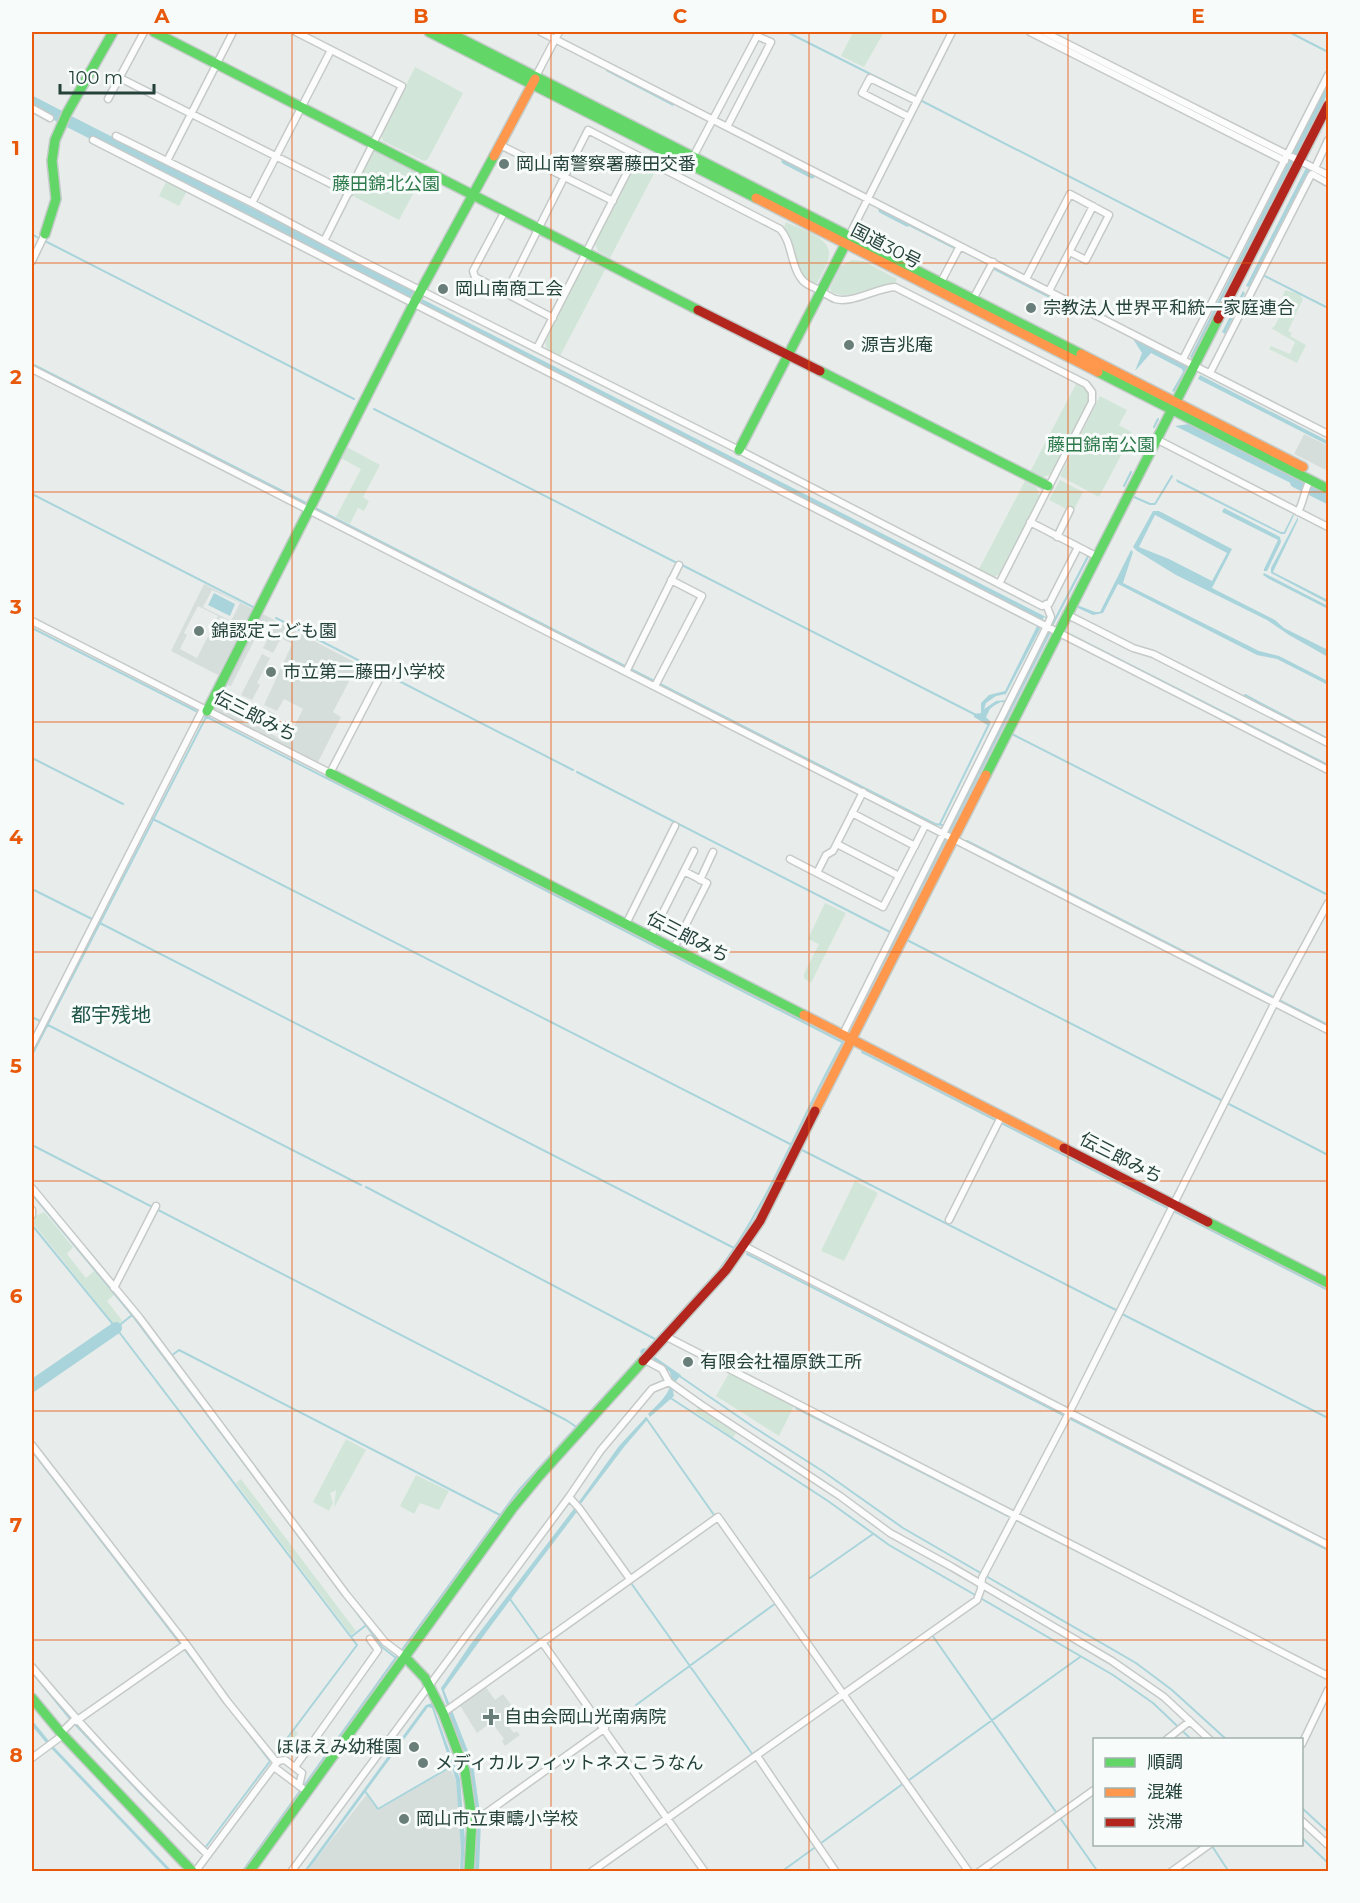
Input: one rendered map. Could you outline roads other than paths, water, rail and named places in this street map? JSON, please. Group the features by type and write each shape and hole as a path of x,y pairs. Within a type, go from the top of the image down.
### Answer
{"main road":[{"path":"45,234 56,199 53,148 60,126 115,32"},
{"path":"154,32 1048,486"},
{"name":"国道30号","path":"429,32 847,240 1173,406 1329,480"},
{"name":"国道30号","path":"448,32 693,157 847,240 941,283 1173,406 1308,485 1329,489"},
{"path":"205,710 311,508 411,302 421,290 536,76"},
{"path":"249,1872 303,1789 405,1657 526,1492 726,1270 760,1221 847,1036 1052,629 1066,614 1092,554 1304,165 1327,110"},
{"path":"739,450 847,240"},
{"name":"伝三郎みち","path":"330,773 847,1036 1000,1120 1173,1208 1329,1283"},
{"path":"405,1657 420,1671 447,1710 477,1818 470,1872"},
{"path":"32,1698 62,1734 194,1872"}],"street":[{"path":"108,99 144,32"},
{"path":"167,161 233,32"},
{"path":"296,32 402,86 324,241"},
{"path":"542,32 958,248 993,262 1329,434"},
{"path":"536,76 559,32"},
{"path":"847,240 952,32"},
{"path":"1030,32 1329,175"},
{"path":"1044,32 1100,64"},
{"path":"693,157 757,36 771,42 726,127"},
{"path":"252,203 331,50"},
{"path":"1210,373 1310,177 1304,165 1329,75"},
{"path":"120,78 349,194"},
{"path":"909,117 862,93 870,78 916,101"},
{"path":"32,108 50,118"},
{"path":"506,293 588,130 780,229 785,235 800,277 805,283 820,291 843,300 883,288 895,287 1090,387 1092,402 999,584"},
{"path":"116,136 739,450 1042,606 1049,603 1078,547"},
{"path":"93,140 1329,770"},
{"path":"1183,359 1304,165 1329,140"},
{"path":"500,145 613,201"},
{"path":"537,348 636,155"},
{"path":"1304,165 1329,183"},
{"path":"1026,279 1070,194 1109,215 1086,260 1070,252"},
{"path":"1049,291 1094,206"},
{"path":"505,211 473,271 475,277 553,318"},
{"path":"32,261 45,234"},
{"path":"941,283 958,248"},
{"path":"973,300 993,262"},
{"path":"32,369 627,669 925,826 1276,1000 1329,1030"},
{"path":"1156,439 1329,527"},
{"path":"1298,512 1305,500 1308,485"},
{"path":"1057,537 1070,510"},
{"path":"1030,522 1092,554"},
{"path":"627,669 679,565"},
{"path":"656,684 702,596 671,580"},
{"path":"1046,604 1052,616 1052,629"},
{"path":"1066,614 1132,648 1153,654 1329,743"},
{"name":"伝三郎みち","path":"32,621 330,773"},
{"path":"330,773 380,677"},
{"path":"32,1045 205,710"},
{"path":"817,873 826,855 833,851 837,844 863,792"},
{"path":"852,813 915,846"},
{"path":"626,924 675,826"},
{"path":"790,860 883,907 925,826"},
{"path":"837,844 899,876"},
{"path":"651,936 694,851"},
{"path":"700,880 714,852"},
{"path":"674,948 707,883 684,871"},
{"path":"591,1872 844,1694 978,1596 984,1574 1173,1208 1276,1000 1329,903"},
{"path":"949,1221 1000,1120"},
{"path":"32,1188 138,1317 346,1594 385,1642 405,1657"},
{"path":"114,1288 155,1208"},
{"path":"32,1210 32,1215"},
{"path":"744,1246 1067,1415 1329,1545"},
{"path":"665,1336 1329,1676"},
{"path":"645,1360 662,1370 671,1383 840,1496 890,1533 1112,1661 1164,1697 1208,1738"},
{"path":"291,1872 569,1497 601,1450 652,1389 671,1383"},
{"path":"32,1445 274,1761 303,1789"},
{"path":"569,1497 578,1506 630,1580"},
{"path":"447,1710 718,1517 969,1872"},
{"path":"295,1767 378,1650 370,1639"},
{"path":"542,1642 705,1872"},
{"path":"32,1758 50,1745 74,1721 184,1646"},
{"path":"32,1668 74,1721 208,1854"},
{"path":"1303,1742 1329,1690"},
{"path":"1168,1738 1190,1721"},
{"path":"477,1818 605,1728"},
{"path":"757,1756 836,1872"},
{"path":"194,1872 274,1761 285,1760 302,1773 303,1789"},
{"path":"979,1872 1093,1791"},
{"path":"1303,1822 1329,1845"},
{"path":"1172,1872 1208,1846"}],"water":[{"path":"607,69 675,103 673,106 606,71"},
{"path":"1328,80 1328,93 1296,156 1293,155 1292,152"},
{"path":"1289,160 1293,162 1193,359 1190,357"},
{"path":"1306,168 1313,170 1308,172 1249,287 1246,286"},
{"path":"901,218 955,247 954,249 899,221"},
{"path":"993,267 1085,313 1085,316 992,269"},
{"path":"1243,291 1245,293 1225,334 1222,332"},
{"path":"422,299 1048,618 1044,617 1042,621 1040,620 421,303"},
{"path":"1133,339 1188,367 1174,392 1172,391 1183,372 1182,369 1151,353 1135,371 1142,353"},
{"path":"1200,375 1328,441 1328,445 1198,379"},
{"path":"1189,424 1306,483 1303,489 1175,426"},
{"path":"1176,479 1281,532 1284,532 1294,515 1285,534 1281,534 1177,482"},
{"path":"1224,508 1280,537 1281,542 1267,571 1264,569 1278,540 1222,512"},
{"path":"1153,511 1159,511 1232,549 1212,588 1328,650 1328,657 1267,620 1176,575 1133,547","holes":["1155,515 1227,553 1212,581 1139,547"]},
{"path":"1298,517 1273,572 1328,600 1328,603 1271,573 1271,568"},
{"path":"1131,550 1133,552 1123,583 1259,651 1279,656 1328,681 1328,685 1277,659 1257,655 1118,584 1103,613 1093,615 1078,608 1077,605 1100,612"},
{"path":"1088,554 1090,555 1053,626 1051,625"},
{"path":"1264,573 1328,606 1328,609 1269,579 1263,575"},
{"path":"214,593 235,604 230,616 208,605"},
{"path":"1038,624 1040,629 1006,694 996,696 986,703 984,709 996,701 1007,700 1006,703 1001,702 990,709 986,717 991,722 989,726 974,717 974,714 981,713 981,703 989,695 1005,691"},
{"path":"655,1357 681,1375 672,1386 674,1396 650,1417 648,1414 662,1400 671,1379 670,1372 653,1359"},
{"path":"646,1417 648,1419 580,1505 578,1503 619,1446"},
{"path":"576,1506 579,1512 559,1535 444,1690 473,1764 481,1820 479,1871 475,1871 477,1821 471,1776 466,1754 459,1742 441,1688 470,1645"},
{"path":"432,1703 460,1779 465,1840 463,1871 460,1871 461,1849 456,1780 432,1708 428,1707 314,1862 307,1871 304,1871 422,1710 426,1705"},
{"path":"32,1720 53,1746 172,1871 168,1871 48,1745 32,1726"}],"waterway":[{"path":"787,32 916,97"},
{"path":"1036,32 1176,102"},
{"path":"1289,32 1328,52"},
{"path":"920,100 1232,260"},
{"path":"32,102 59,116"},
{"path":"68,121 414,297"},
{"path":"1253,141 1282,156"},
{"path":"785,161 812,175"},
{"path":"882,210 907,223"},
{"path":"32,234 40,239"},
{"path":"45,241 354,399"},
{"path":"1255,271 1328,308"},
{"path":"32,364 310,505"},
{"path":"374,409 677,563"},
{"path":"1154,427 1158,419"},
{"path":"1124,486 1131,472"},
{"path":"1134,497 1155,504 1172,476"},
{"path":"1296,482 1328,498"},
{"path":"32,494 255,608"},
{"path":"315,508 935,824 942,825"},
{"path":"682,565 976,715"},
{"path":"209,698 262,593"},
{"path":"276,618 573,770"},
{"path":"32,628 196,711"},
{"path":"847,1035 1051,630"},
{"path":"1065,632 1328,765"},
{"path":"1245,695 1328,739"},
{"path":"205,716 844,1043"},
{"path":"32,1055 206,717"},
{"path":"940,824 989,724"},
{"path":"1012,734 1328,895"},
{"path":"32,758 123,804"},
{"path":"577,772 890,932"},
{"path":"151,818 792,1145"},
{"path":"967,841 1328,1025"},
{"path":"32,889 92,919"},
{"path":"98,922 734,1248"},
{"path":"907,940 1223,1101"},
{"path":"32,1017 40,1021"},
{"path":"46,1024 361,1185"},
{"path":"401,1651 518,1491 719,1270 738,1243 770,1187 844,1040"},
{"path":"862,1052 1328,1290"},
{"path":"1229,1104 1328,1155"},
{"path":"32,1145 575,1426"},
{"path":"802,1150 1116,1310"},
{"path":"366,1187 655,1339"},
{"path":"32,1194 132,1315 319,1563"},
{"path":"32,1225 116,1328 357,1645 205,1848"},
{"path":"747,1254 1328,1550"},
{"path":"1122,1314 1328,1418"},
{"path":"116,1328 132,1315"},
{"path":"32,1386 116,1328"},
{"path":"171,1356 179,1350 500,1515"},
{"path":"678,1375 824,1472 903,1528 1136,1663 1172,1690 1225,1738"},
{"path":"669,1397 828,1501 889,1545 1113,1675 1153,1703 1190,1738"},
{"path":"796,1408 1008,1516"},
{"path":"646,1418 714,1515"},
{"path":"32,1451 215,1689"},
{"path":"1016,1520 1142,1584"},
{"path":"810,1578 873,1534"},
{"path":"631,1583 753,1755"},
{"path":"510,1599 540,1641"},
{"path":"348,1601 382,1647 396,1658"},
{"path":"636,1705 776,1603"},
{"path":"351,1637 365,1626"},
{"path":"932,1635 1098,1872"},
{"path":"242,1872 397,1656"},
{"path":"909,1780 1080,1657"},
{"path":"32,1672 71,1720 201,1853"},
{"path":"238,1719 269,1760"},
{"path":"1164,1738 1171,1732"},
{"path":"365,1791 378,1809 452,1766"},
{"path":"781,1872 904,1783"},
{"path":"1303,1809 1328,1832"},
{"path":"1303,1839 1328,1863"},
{"path":"1212,1846 1229,1872"}],"place":[{"name":"岡山南警察署藤田交番","path":"504,164"},
{"name":"岡山南商工会","path":"443,289"},
{"name":"宗教法人世界平和統一家庭連合","path":"1031,308"},
{"name":"源吉兆庵","path":"849,345"},
{"name":"錦認定こども園","path":"199,631"},
{"name":"市立第二藤田小学校","path":"271,672"},
{"name":"有限会社福原鉄工所","path":"688,1362"},
{"name":"自由会岡山光南病院","path":"491,1717"},
{"name":"ほほえみ幼稚園","path":"414,1747"},
{"name":"メディカルフィットネスこうなん","path":"423,1763"},
{"name":"岡山市立東疇小学校","path":"404,1819"}],"district":[{"name":"都宇残地","path":"111,1015"}],"park label":[{"name":"藤田錦北公園","path":"386,184"},
{"name":"藤田錦南公園","path":"1101,445"}]}
